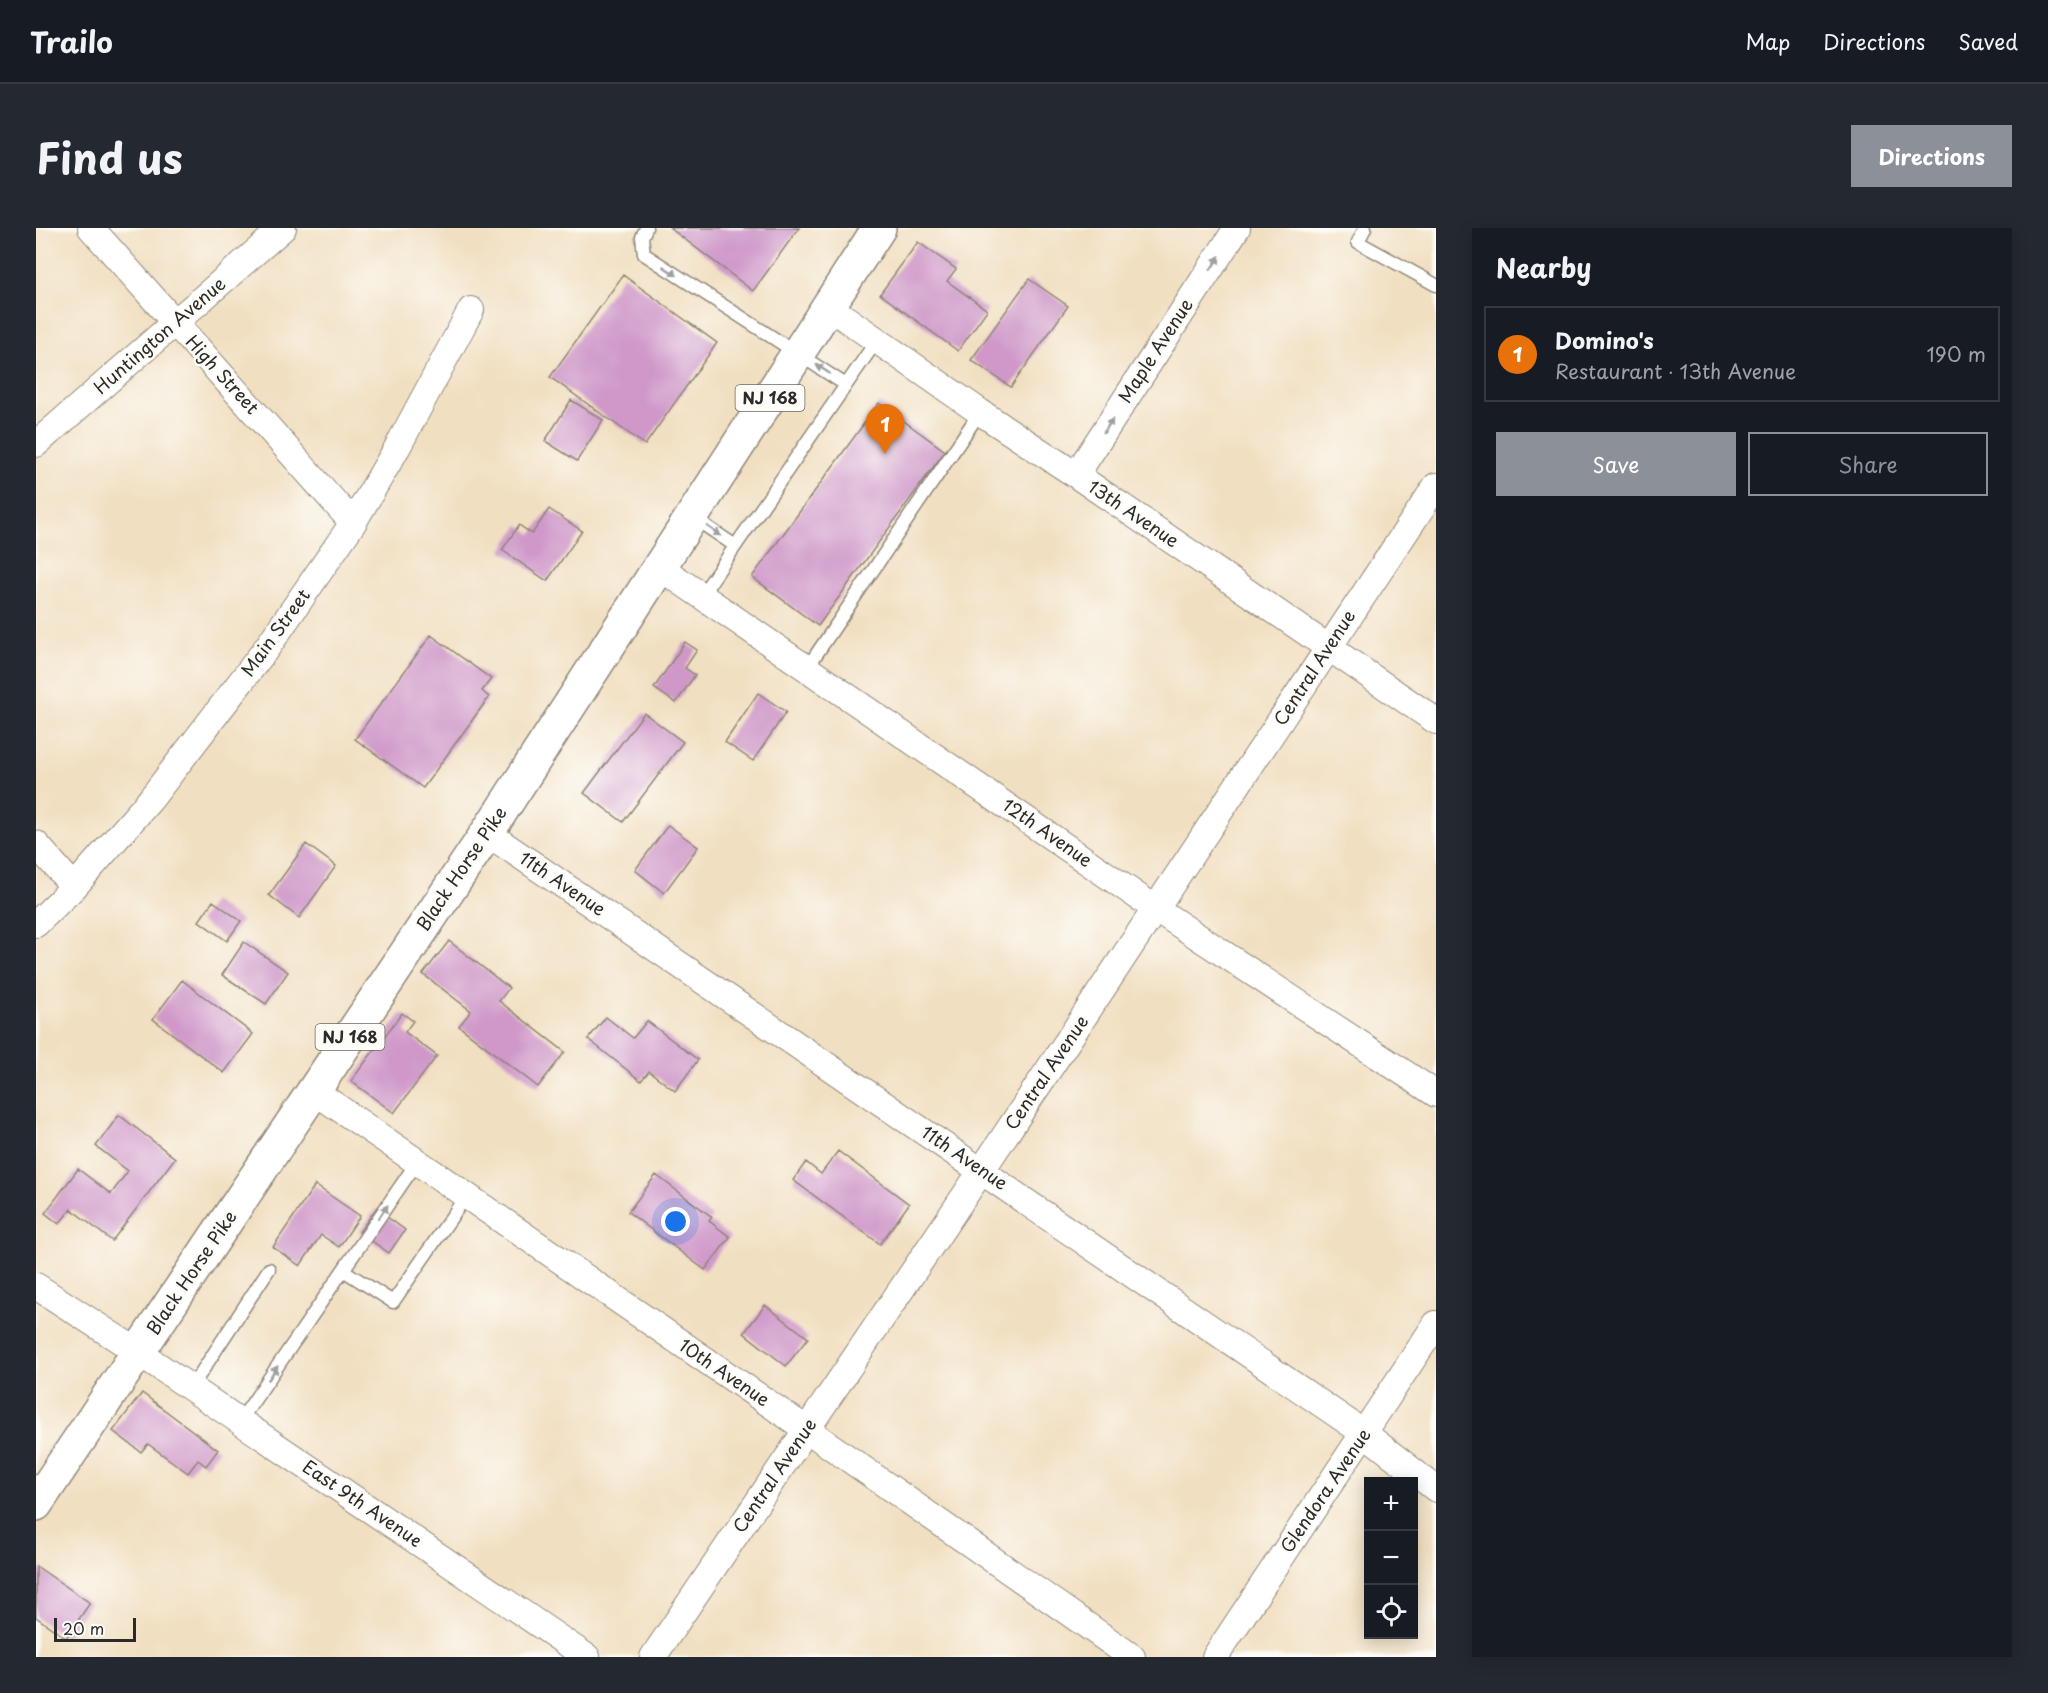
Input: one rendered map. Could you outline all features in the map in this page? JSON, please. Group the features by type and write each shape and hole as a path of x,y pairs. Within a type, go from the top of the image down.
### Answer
{"main road":[{"name":"Black Horse Pike","path":"36,1504 487,833 661,568 879,228"}],"street":[{"name":"High Street","path":"91,228 353,523"},
{"name":"Huntington Avenue","path":"36,444 283,228"},
{"name":"Maple Avenue","path":"1076,475 1237,228"},
{"name":"13th Avenue","path":"829,307 1436,721"},
{"name":"Main Street","path":"36,924 74,886 165,781 266,649 353,523 397,448 471,310"},
{"name":"Central Avenue","path":"652,1657 982,1170 1436,486"},
{"name":"12th Avenue","path":"661,568 1156,909 1436,1094"},
{"name":"11th Avenue","path":"487,833 1364,1432 1436,1489"},
{"path":"36,844 74,886"},
{"name":"10th Avenue","path":"314,1091 806,1429 1132,1657"},
{"name":"East 9th Avenue","path":"36,1286 138,1352 586,1657"},
{"name":"Glendora Avenue","path":"1215,1657 1436,1324"}],"lane":[{"path":"646,228 642,237 644,254 846,385"},
{"path":"1365,228 1358,242 1436,285"},
{"path":"701,596 877,340"},
{"path":"807,668 980,412"},
{"path":"693,517 734,545"},
{"path":"240,1421 417,1162"},
{"path":"343,1270 393,1302 466,1196"},
{"path":"191,1388 269,1269"}],"building":[{"path":"670,228 799,228 753,291"},
{"path":"918,242 956,269 947,281 987,310 958,351 880,294"},
{"path":"623,275 717,343 645,445 550,377"},
{"path":"1029,279 1068,306 1011,387 971,360"},
{"path":"571,400 603,420 577,461 545,441"},
{"path":"879,403 945,451 818,626 752,577"},
{"path":"549,509 582,531 547,581 502,550 519,525 532,534"},
{"path":"431,635 491,679 482,691 489,697 423,788 355,739"},
{"path":"685,642 697,650 685,668 695,675 676,703 654,688"},
{"path":"758,693 786,712 753,761 725,742"},
{"path":"644,713 683,742 623,822 584,793"},
{"path":"668,825 698,847 664,893 635,870"},
{"path":"306,844 336,866 299,918 269,895"},
{"path":"213,901 241,921 227,941 199,921"},
{"path":"449,941 509,988 499,1001 565,1052 538,1087 459,1026 471,1011 423,974"},
{"path":"244,942 288,972 266,1004 222,975"},
{"path":"182,980 253,1034 224,1073 153,1019"},
{"path":"402,1013 413,1021 405,1032 437,1056 394,1113 351,1081"},
{"path":"606,1017 633,1038 647,1021 698,1060 675,1091 649,1071 641,1081 588,1039"},
{"path":"119,1115 175,1158 112,1241 71,1209 59,1224 45,1213 78,1169 111,1194 128,1171 96,1146"},
{"path":"838,1151 909,1204 880,1244 793,1180 806,1162 821,1174"},
{"path":"656,1175 712,1217 709,1221 730,1237 705,1270 628,1212"},
{"path":"315,1185 360,1216 339,1247 321,1235 300,1266 273,1247"},
{"path":"376,1209 405,1230 389,1253 359,1232"},
{"path":"765,1305 808,1338 786,1366 744,1333"},
{"path":"142,1393 218,1450 206,1466 198,1460 188,1473 148,1444 141,1452 113,1431"},
{"path":"36,1566 90,1603 66,1638 36,1617"}],"place":[{"name":"Domino's","path":"885,454"}]}
